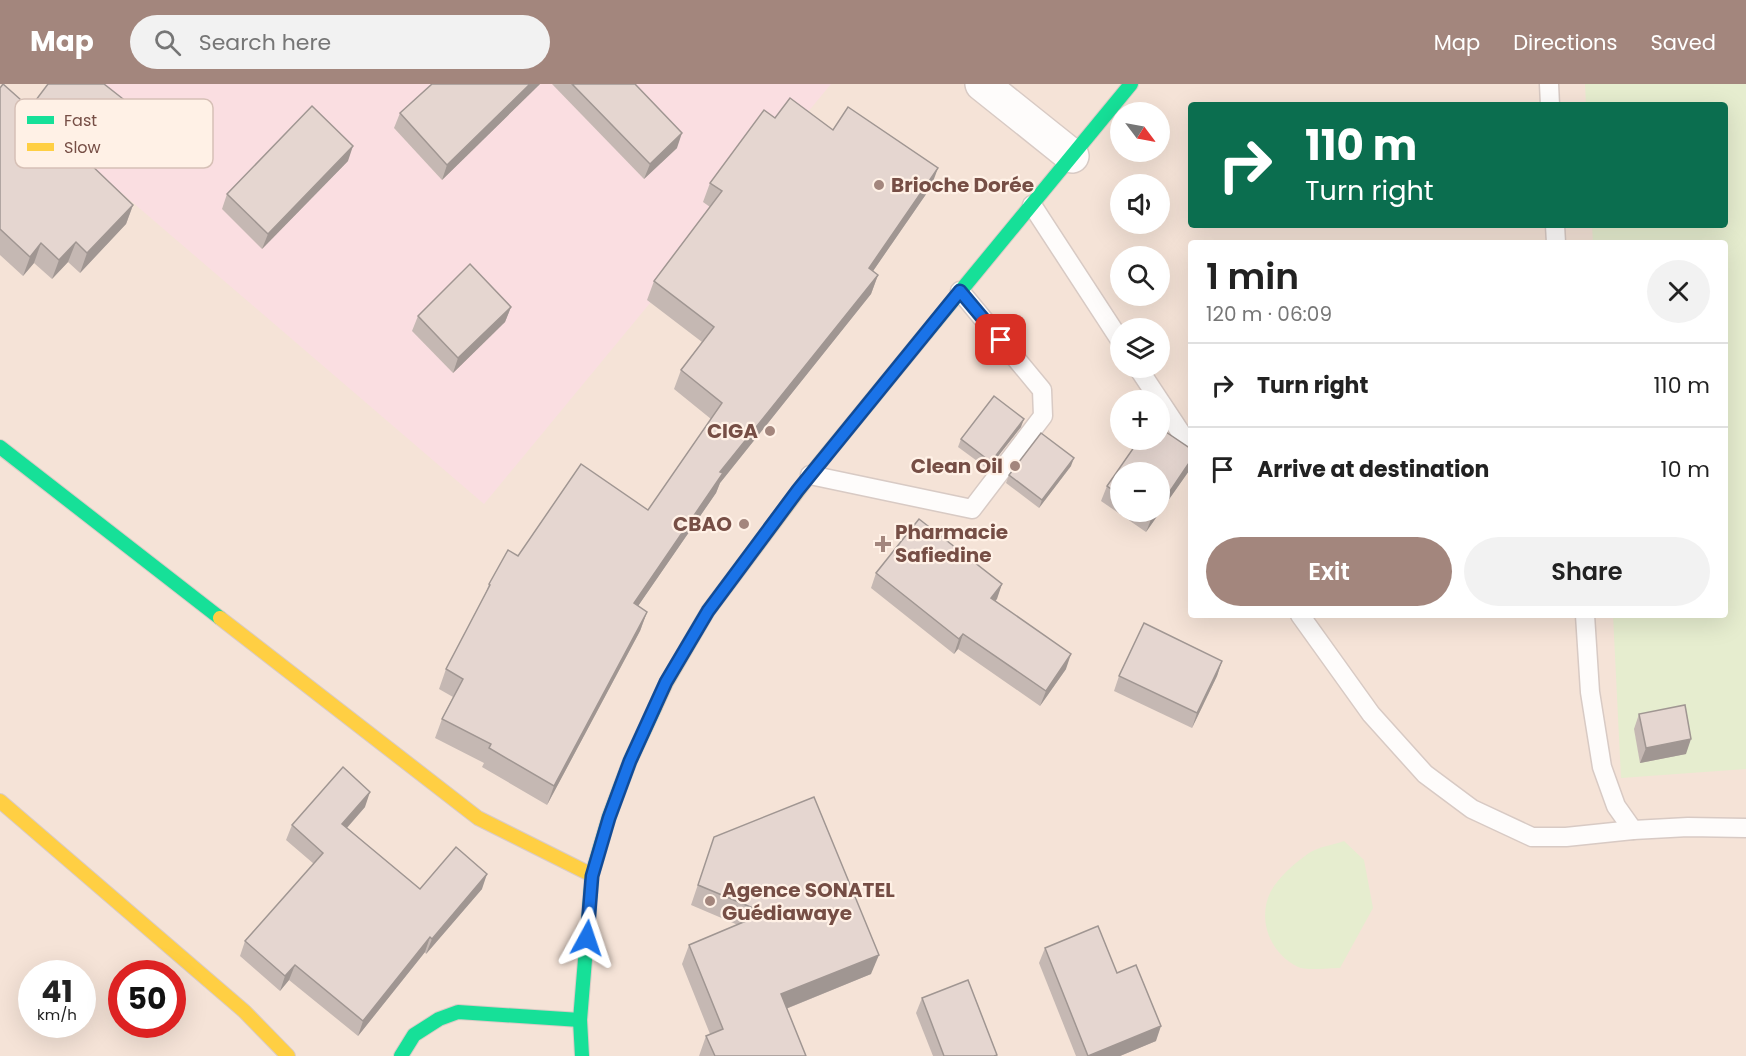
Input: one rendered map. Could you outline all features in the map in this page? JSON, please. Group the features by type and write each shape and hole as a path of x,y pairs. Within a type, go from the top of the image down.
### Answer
{"street":[{"path":"982,84 1072,156"},
{"path":"582,1056 580,1020 592,876 609,818 630,761 666,682 708,611 810,475 1131,84"},
{"path":"0,447 478,818 592,876"},
{"path":"0,801 244,1011 288,1056"},
{"path":"401,1056 414,1035 439,1019 458,1012 580,1020"}],"lane":[{"path":"1549,84 1550,102"},
{"path":"1032,205 1110,325"},
{"path":"810,475 972,509 1043,417 1042,390 960,291"},
{"path":"1145,378 1188,443"},
{"path":"1302,618 1378,723 1425,774 1472,809 1532,837 1566,837 1688,827 1746,828"},
{"path":"1585,618 1590,692 1602,767 1617,806 1633,830"}],"shaded area":[{"path":"0,84 1746,84 1746,1056 0,1056"},
{"path":"106,84 831,84 484,504 93,168 213,168 213,99 90,99"}],"green space":[{"path":"1585,84 1746,84 1746,769 1621,778 1613,618 1728,618 1728,240 1593,240 1592,228 1728,228 1728,102 1586,102"},
{"path":"1344,841 1364,860 1373,908 1340,968 1298,967 1280,954 1269,936 1265,915 1270,893 1282,876 1309,853"}],"building":[{"path":"3,84 20,99 15,99 15,168 94,168 133,205 87,253 76,242 59,260 41,243 30,257 0,229 0,88"},
{"path":"48,84 104,84 123,99 37,99"},
{"path":"432,84 530,84 447,165 400,113"},
{"path":"572,84 635,84 682,133 650,164"},
{"path":"790,98 833,130 848,107 938,168 869,268 878,275 720,472 723,473 634,603 647,612 554,786 489,748 491,744 442,719 463,679 446,669 508,550 518,556 581,464 648,510 722,403 681,370 714,327 654,281 722,191 710,183 764,110 775,118"},
{"path":"312,106 353,146 268,234 227,194"},
{"path":"470,264 511,307 458,358 418,316"},
{"path":"994,396 1024,419 991,462 961,439"},
{"path":"1041,433 1074,458 1042,500 1009,475"},
{"path":"1170,435 1188,447 1188,464 1170,491 1170,462 1124,462 1132,450 1170,450"},
{"path":"919,519 1002,584 991,598 1071,654 1046,691 963,634 959,639 876,573"},
{"path":"1144,623 1222,661 1197,713 1119,676"},
{"path":"1685,705 1691,739 1646,748 1639,714"},
{"path":"343,767 370,792 342,824 420,889 456,847 487,874 432,939 430,937 363,1021 295,965 285,976 245,941 323,853 292,825"},
{"path":"814,797 879,955 781,994 806,1056 715,1056 706,1036 723,1029 689,945 765,913 698,885 714,837"},
{"path":"1098,926 1117,973 1136,965 1161,1026 1088,1056 1045,948"},
{"path":"968,980 997,1055 944,1056 922,998"}],"traffic: fast":[{"path":"926,333 1131,84"},
{"path":"0,447 220,618"},
{"path":"582,1056 580,1020 592,875 609,817 630,761 655,707"},
{"path":"401,1056 414,1035 439,1019 458,1012 580,1020"}],"traffic: slow":[{"path":"655,707 666,683 708,611 810,475 926,333"},
{"path":"220,618 478,818 592,875"},
{"path":"0,801 244,1011 288,1056"}],"place":[{"name":"Brioche Dorée","path":"879,185"},
{"name":"CIGA","path":"770,431"},
{"name":"Clean Oil","path":"1015,466"},
{"name":"CBAO","path":"744,524"},
{"name":"Pharmacie Safiedine","path":"883,544"},
{"name":"Agence SONATEL Guédiawaye","path":"710,901"}],"route":[{"path":"587,938 592,876 609,818 630,761 666,682 708,611 810,475 960,291 1001,340"}]}
